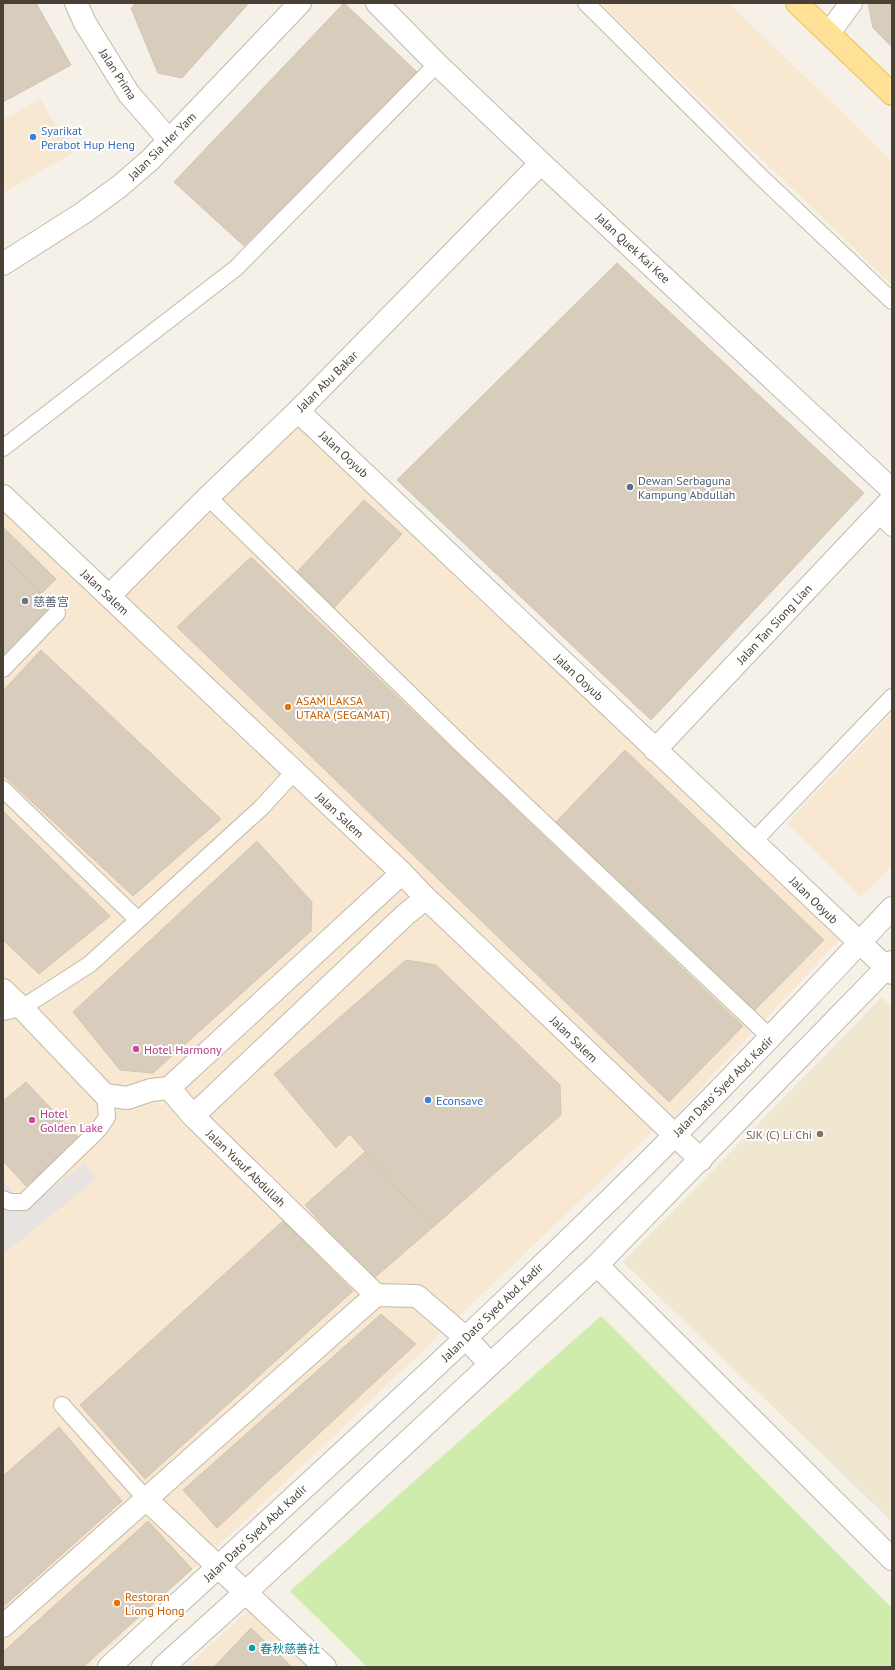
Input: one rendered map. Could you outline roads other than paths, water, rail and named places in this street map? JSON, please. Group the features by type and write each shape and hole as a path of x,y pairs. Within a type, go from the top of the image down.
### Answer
{"main road":[{"path":"797,3 892,94"}],"street":[{"name":"Jalan Prima","path":"76,3 85,23 129,94 169,140"},
{"name":"Jalan Sia Her Yam","path":"3,264 83,214 120,186 150,160 300,3"},
{"name":"Jalan Quek Kai Kee","path":"377,3 437,64 541,163 892,490"},
{"path":"828,34 851,3"},
{"name":"Jalan Abu Bakar","path":"109,596 208,497 298,411 541,163"},
{"name":"Jalan Ooyub","path":"298,411 860,943"},
{"name":"Jalan Salem","path":"3,496 402,873 426,898 701,1160"},
{"name":"Jalan Tan Siong Lian","path":"655,750 887,514"},
{"path":"3,990 13,1010 105,1095 127,1098 151,1090 169,1088 402,873"},
{"path":"193,1116 399,921 426,898"},
{"name":"Jalan Dato' Syed Abd. Kadir","path":"109,1667 466,1338 675,1136 771,1038 892,908"},
{"path":"163,1667 245,1593 597,1265 890,968 860,943"},
{"name":"Jalan Yusuf Abdullah","path":"169,1088 193,1116 376,1295"},
{"path":"597,1265 892,1559"},
{"path":"3,1626 376,1295 417,1296 466,1338 490,1364"},
{"path":"146,1499 325,1667"}],"lane":[{"path":"586,3 760,176 892,301"},
{"path":"3,448 236,268 437,64"},
{"path":"208,497 463,746 771,1038"},
{"path":"3,669 57,613"},
{"path":"753,842 892,697"},
{"path":"13,1010 90,964 137,919 262,807 294,772"},
{"path":"3,789 137,919"},
{"path":"3,1198 10,1202 24,1202 99,1130 107,1117 105,1095"},
{"path":"62,1405 146,1499"}],"place":[{"name":"Syarikat Perabot Hup Heng","path":"33,137"},
{"name":"Dewan Serbaguna Kampung Abdullah","path":"630,487"},
{"name":"慈善宫","path":"25,601"},
{"name":"ASAM LAKSA UTARA (SEGAMAT)","path":"288,707"},
{"name":"Hotel Harmony","path":"136,1049"},
{"name":"Econsave","path":"428,1100"},
{"name":"Hotel Golden Lake","path":"32,1120"},
{"name":"SJK (C) Li Chi","path":"820,1134"},
{"name":"Restoran Liong Hong","path":"117,1603"},
{"name":"春秋慈善社","path":"252,1648"}]}
